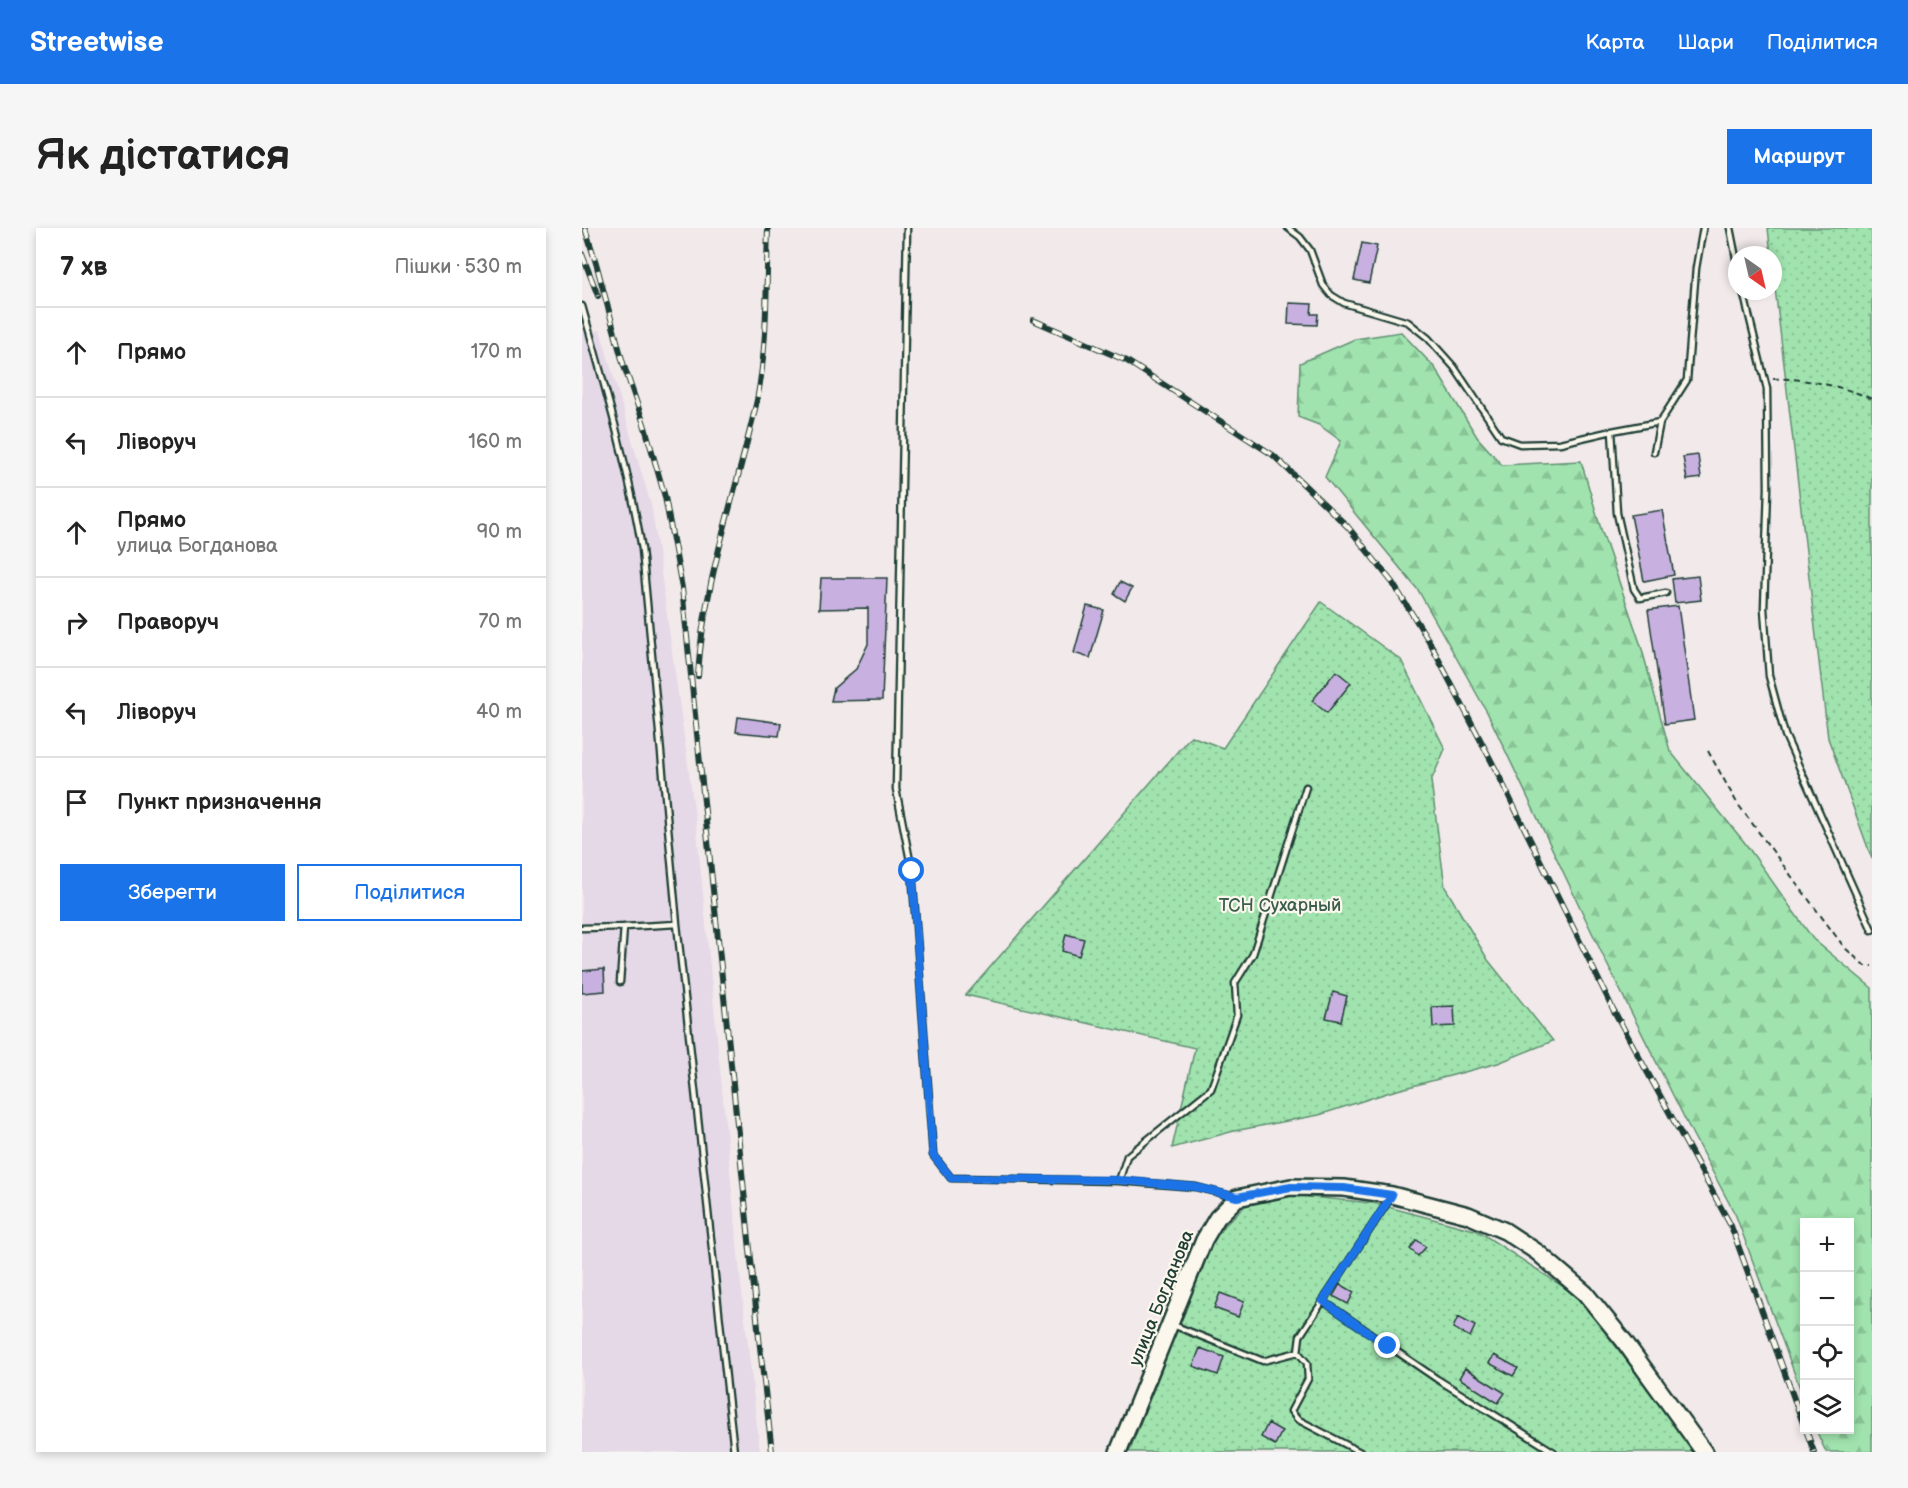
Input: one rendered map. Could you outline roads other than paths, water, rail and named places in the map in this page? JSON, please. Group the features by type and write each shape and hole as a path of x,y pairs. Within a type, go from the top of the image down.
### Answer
{"main road":[{"path":"1237,1197 1291,1187 1344,1188 1392,1195 1468,1215 1505,1231 1537,1252 1585,1293 1704,1452"},
{"name":"улица Богданова","path":"1118,1452 1204,1240 1216,1218 1237,1197"}],"lane":[{"path":"907,228 896,789 912,871 933,1155 951,1178 1119,1180 1196,1187 1237,1197"},
{"path":"1288,228 1300,237 1310,250 1323,285 1331,295 1344,303 1408,322 1428,338 1454,367 1501,437 1520,444 1560,443 1660,422"},
{"path":"1654,452 1660,422 1687,380 1696,268 1703,228"},
{"path":"1730,228 1734,246"},
{"path":"1745,300 1767,389 1768,489 1764,609 1770,676 1785,735 1872,930"},
{"path":"582,306 620,442 642,549 677,924 734,1452"},
{"path":"1612,431 1617,513 1634,589 1640,598 1666,593"},
{"path":"1119,1180 1127,1156 1211,1089 1237,1015 1235,983 1253,954 1306,787"},
{"path":"582,928 677,924"},
{"path":"620,982 624,927"},
{"path":"1360,1452 1297,1419 1291,1411 1308,1379 1307,1363 1298,1352 1300,1336 1392,1195"},
{"path":"1323,1301 1437,1379 1554,1452"},
{"path":"1171,1324 1263,1361 1298,1352"}],"railway":[{"path":"585,228 623,363 645,427 665,497 682,588 772,1452"},
{"path":"698,676 701,641 714,572 761,379 766,315 768,228"},
{"path":"582,254 598,296"},
{"path":"1033,320 1127,361 1273,455 1348,527 1392,582 1429,641 1497,772 1613,1009 1731,1226 1800,1415"},
{"path":"1807,1434 1814,1452"}],"park label":[{"name":"ТСН Сухарный","path":"1280,905"}]}
